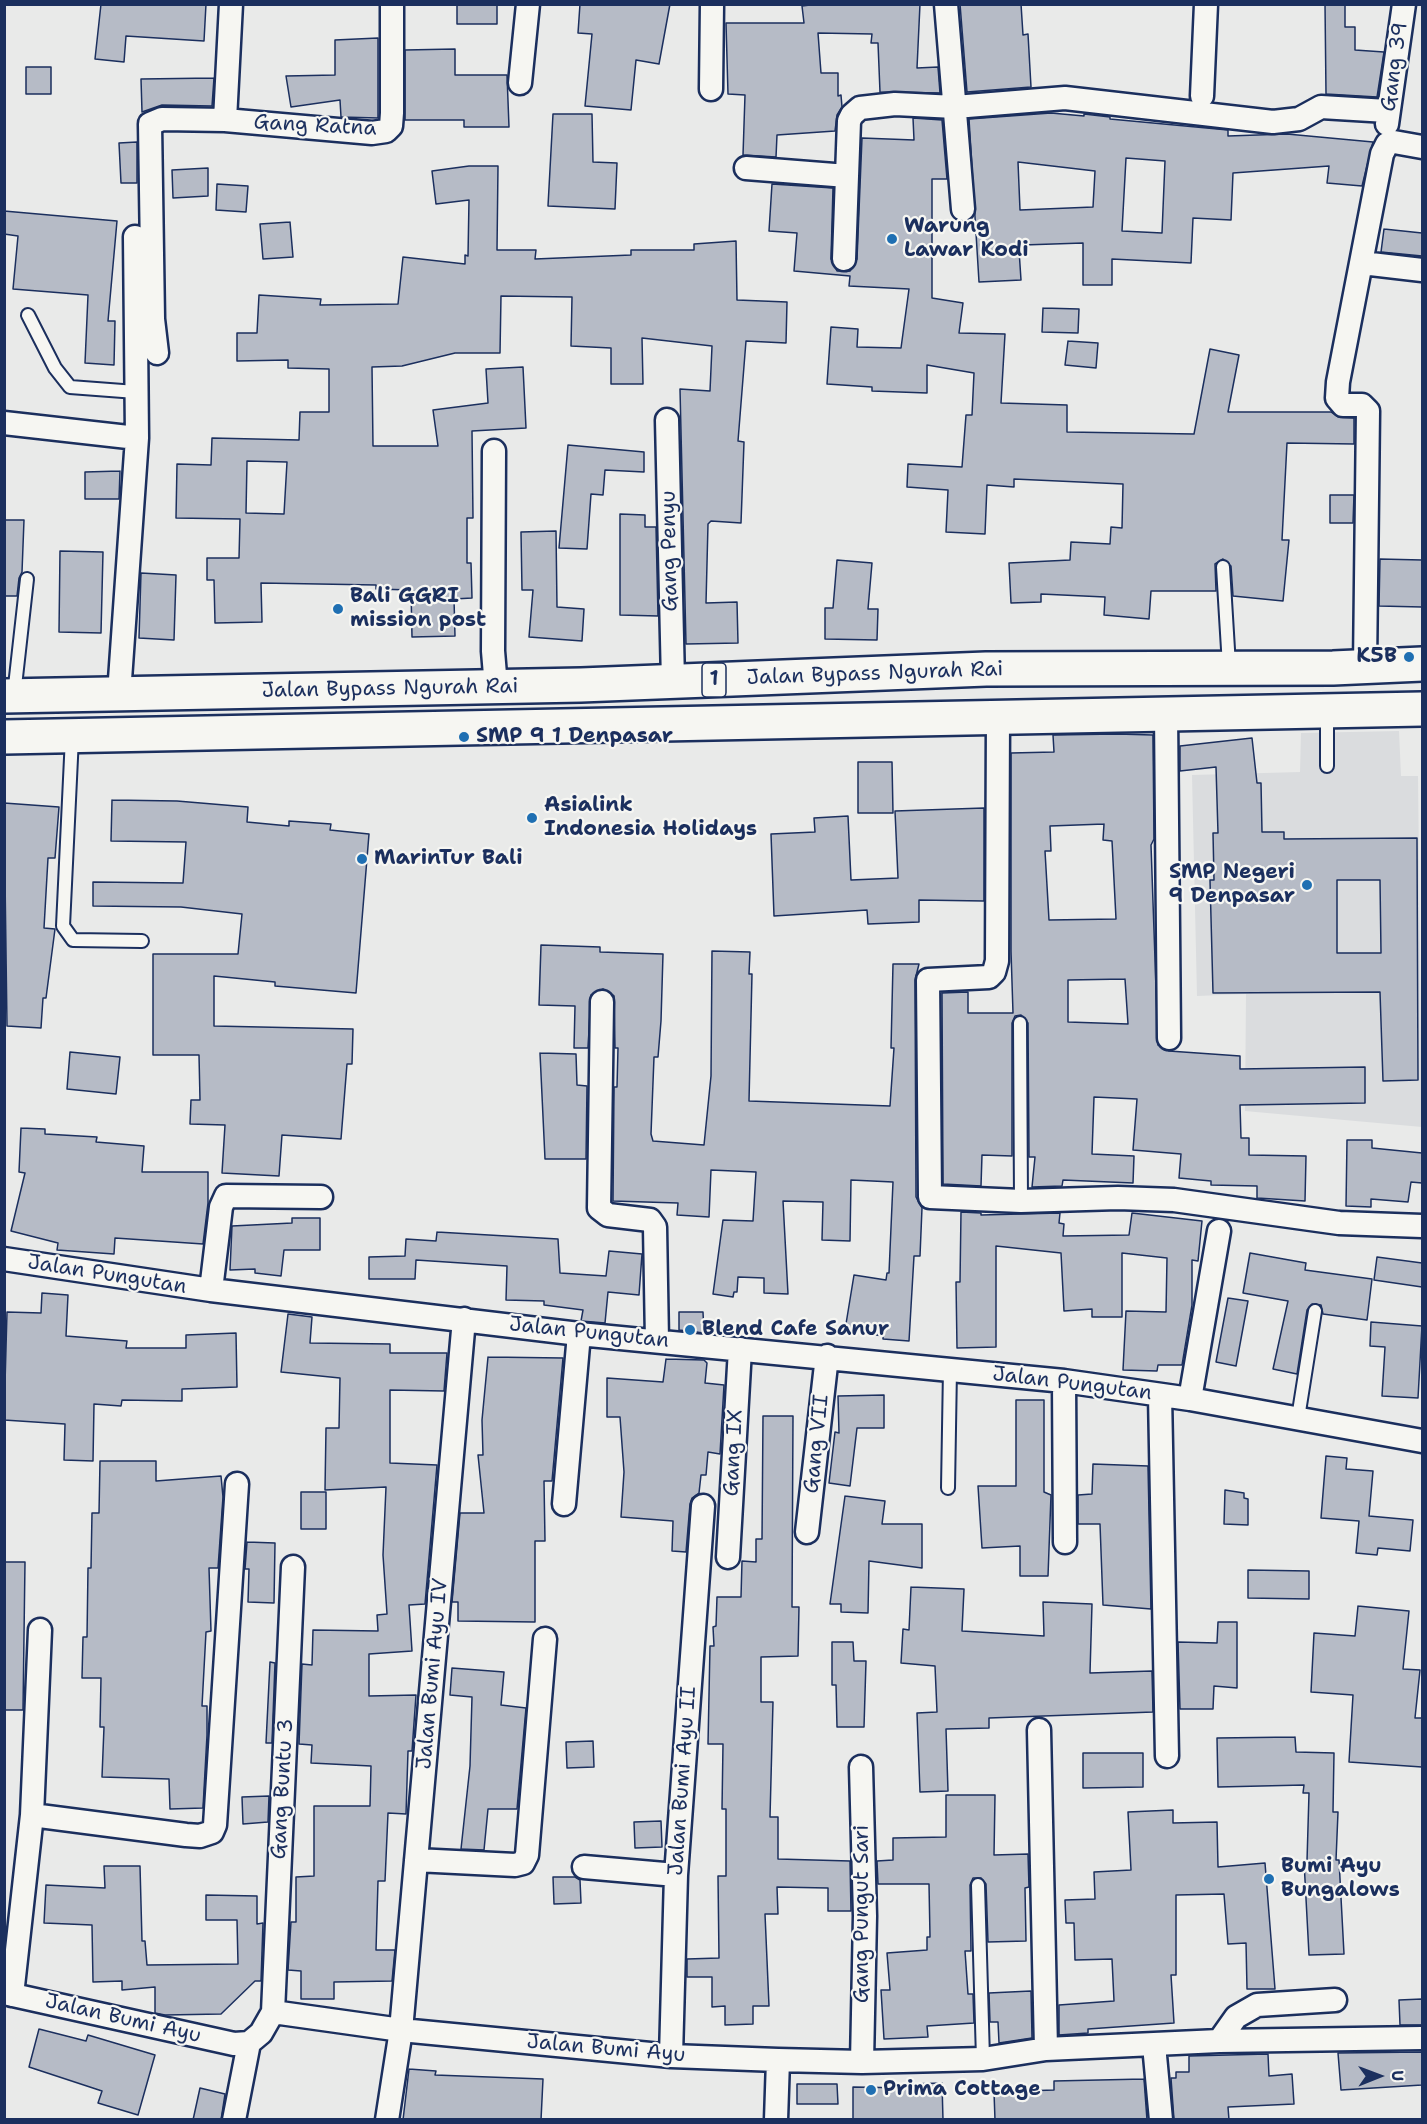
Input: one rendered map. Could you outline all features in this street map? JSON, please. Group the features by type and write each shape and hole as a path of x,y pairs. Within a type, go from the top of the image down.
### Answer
{"highway":[{"name":"Jalan Bypass Ngurah Rai","path":"9,696 496,687 974,669 1365,667 1422,664"},
{"name":"Jalan Bypass Ngurah Rai","path":"4,737 1422,709"}],"street":[{"path":"156,353 153,319 150,124 162,119 225,120 231,4"},
{"name":"Gang Ratna","path":"225,120 372,133 386,131 391,126 392,113 392,4"},
{"path":"520,82 528,4"},
{"path":"711,89 712,4"},
{"path":"946,4 963,209"},
{"path":"1202,96 1206,4"},
{"name":"Gang 39","path":"955,107 1065,98 1274,122 1299,119 1321,107 1387,120 1404,4"},
{"path":"844,259 849,121 852,115 860,108 895,104 955,107"},
{"path":"1365,667 1368,411 1362,405 1343,405 1336,398 1342,350 1362,263 1382,154 1387,144 1395,142 1422,147"},
{"path":"746,168 847,176"},
{"path":"118,694 137,438 135,237"},
{"path":"1362,263 1422,270"},
{"name":"Gang Penyu","path":"667,420 673,682"},
{"path":"4,423 137,438"},
{"path":"494,451 493,651 496,687"},
{"path":"1166,713 1169,1038"},
{"path":"998,717 997,960 994,972 989,977 928,980 929,1193 933,1199 1174,1200 1339,1223 1422,1226"},
{"path":"602,1002 599,1208 608,1215 650,1220 655,1227 657,1341"},
{"path":"212,1290 221,1207 226,1196 321,1197"},
{"path":"1190,1400 1219,1231"},
{"name":"Jalan Pungutan","path":"4,1259 212,1290 579,1334 827,1356 1064,1381 1298,1418 1422,1442"},
{"name":"Jalan Bumi Ayu IV","path":"387,2120 401,2030 464,1319"},
{"path":"564,1503 579,1334"},
{"name":"Gang IX","path":"728,1557 740,1349"},
{"name":"Gang VII","path":"807,1532 827,1356"},
{"path":"1064,1381 1065,1542"},
{"path":"1160,1395 1167,1756"},
{"path":"32,1815 186,1835 200,1836 212,1832 215,1825 237,1484"},
{"name":"Jalan Bumi Ayu II","path":"671,2056 676,1875 703,1506"},
{"name":"Gang Buntu 3","path":"273,2012 293,1567"},
{"path":"8,1994 32,1815 40,1630"},
{"path":"416,1860 515,1865 523,1863 527,1855 545,1640"},
{"path":"1039,1731 1046,2049"},
{"name":"Gang Pungut Sari","path":"861,1767 865,1916 862,2062"},
{"path":"584,1867 676,1875"},
{"name":"Jalan Bumi Ayu","path":"8,1994 234,2044 249,2043"},
{"path":"1219,2041 1236,2018 1257,2005 1335,2000"},
{"path":"234,2120 249,2043 261,2033 273,2012"},
{"name":"Jalan Bumi Ayu","path":"273,2012 401,2030 671,2056 862,2062 983,2059 1046,2049 1219,2041 1422,2038"},
{"path":"1154,2045 1161,2120"},
{"path":"776,2120 778,2060"}],"lane":[{"path":"28,315 55,368 70,387 136,392"},
{"path":"1223,567 1230,667"},
{"path":"9,696 27,579"},
{"path":"1327,711 1327,766"},
{"path":"72,736 63,926 73,940 142,941"},
{"path":"1020,1023 1021,1201"},
{"path":"1298,1418 1315,1311"},
{"path":"948,1488 950,1369"},
{"path":"978,1885 983,2059"}],"shaded area":[{"name":"SMP Negeri 9 Denpasar","path":"1399,731 1401,776 1418,776 1422,1127 1245,1111 1246,994 1197,996 1192,775 1300,772 1301,733"}],"building":[{"path":"101,4 206,4 204,41 126,36 124,62 95,59"},
{"path":"457,4 497,4 497,24 457,24"},
{"path":"580,4 670,4 659,64 636,60 631,110 585,106 592,34 578,33"},
{"path":"920,4 917,68 938,67 940,93 880,92 878,43 871,43 872,34 818,33 821,73 838,73 838,96 841,95 842,107 837,115 835,131 777,135 776,157 743,155 745,95 728,94 726,23 804,23 802,6"},
{"path":"960,4 1021,4 1023,35 1028,34 1031,87 967,92"},
{"path":"1325,4 1345,4 1345,27 1355,27 1355,50 1384,52 1377,97 1326,94"},
{"path":"378,38 378,118 341,117 340,100 291,107 286,76 335,75 335,40"},
{"path":"455,49 455,75 507,75 509,127 464,127 464,120 405,120 405,50"},
{"path":"26,67 51,67 51,94 26,94"},
{"path":"214,78 212,106 162,105 142,112 141,79"},
{"path":"1051,113 1084,116 1084,114 1110,117 1110,119 1228,130 1228,136 1287,134 1373,142 1362,186 1327,183 1329,166 1233,173 1231,220 1193,218 1191,263 1112,259 1112,285 1083,285 1083,243 1023,245 1024,250 1019,250 1021,280 979,282 969,119","holes":["1126,158 1165,161 1162,233 1122,231","1018,162 1095,171 1093,207 1020,210"]},
{"path":"553,114 592,114 593,162 617,163 615,209 548,206"},
{"path":"913,118 942,120 947,179 932,179 932,298 963,303 959,333 1005,334 1001,403 1067,405 1067,432 1194,434 1210,349 1239,355 1228,412 1331,412 1338,417 1354,418 1354,444 1287,443 1282,540 1289,540 1283,601 1233,596 1231,566 1223,559 1215,564 1216,591 1151,591 1149,619 1104,615 1105,597 1041,594 1041,602 1011,603 1009,563 1070,560 1071,542 1110,544 1111,527 1122,528 1123,484 1014,479 1014,487 987,485 985,534 946,532 948,490 907,487 908,464 962,467 966,415 972,415 974,373 927,365 927,393 872,391 872,387 827,384 831,327 858,329 857,347 901,348 909,289 849,286 850,276 794,271 797,233 769,231 772,184 833,188 831,259 837,271 850,271 857,259 862,138 914,140"},
{"path":"137,142 137,183 121,183 119,143"},
{"path":"469,166 498,166 497,250 536,250 535,259 631,255 631,250 694,250 694,244 736,241 737,300 787,302 786,343 746,341 738,441 744,442 741,523 711,521 708,524 706,603 737,602 738,643 686,644 680,389 710,391 712,346 642,338 643,384 611,384 611,348 571,346 572,297 501,296 500,353 455,353 402,366 372,367 373,446 438,446 433,410 488,403 486,369 523,367 526,428 472,431 473,518 467,518 467,563 471,563 472,598 454,599 455,636 412,637 411,590 376,589 376,585 261,583 262,622 215,623 214,580 207,580 207,558 239,558 240,519 176,518 177,464 211,465 212,438 299,440 300,412 329,412 329,369 288,368 288,360 237,361 237,333 257,333 259,295 321,299 320,305 398,304 403,257 465,264 465,255 468,256 469,200 436,204 432,171","holes":["247,461 287,462 284,514 246,513"]},
{"path":"208,168 208,196 173,198 172,170"},
{"path":"217,184 248,186 246,212 216,210"},
{"path":"4,211 117,221 108,321 115,321 114,365 85,363 88,295 13,289 18,236 4,234"},
{"path":"290,222 293,257 263,259 260,224"},
{"path":"1384,229 1422,233 1422,256 1381,252"},
{"path":"1043,308 1079,309 1078,333 1042,332"},
{"path":"1068,341 1098,343 1096,368 1065,365"},
{"path":"568,445 644,452 644,472 605,470 603,495 591,494 587,549 559,548"},
{"path":"120,471 119,499 85,499 85,472"},
{"path":"1330,495 1354,495 1353,523 1330,523"},
{"path":"620,514 645,515 645,527 656,527 658,616 620,615"},
{"path":"4,520 24,520 22,572 17,596 4,596"},
{"path":"556,531 557,607 584,609 582,641 529,637 533,590 522,590 521,532"},
{"path":"60,551 103,552 101,633 59,632"},
{"path":"1380,559 1422,560 1422,607 1379,606"},
{"path":"837,560 872,563 868,609 878,609 877,640 825,639 825,608 833,608"},
{"path":"141,573 176,575 174,640 139,638"},
{"path":"1053,735 1153,735 1154,839 1151,845 1158,1045 1169,1051 1240,1056 1240,1069 1365,1067 1365,1103 1240,1105 1241,1138 1249,1138 1249,1155 1306,1156 1305,1201 1257,1198 1257,1186 1211,1185 1211,1181 1179,1178 1181,1154 1133,1150 1137,1099 1094,1097 1092,1154 1134,1156 1133,1183 1063,1180 1062,1186 1032,1187 1035,1157 1029,1157 1028,1023 1021,1015 1015,1016 1012,1023 1012,1156 982,1155 981,1186 943,1184 942,993 968,992 968,1013 1013,1013 1011,753 1054,752","holes":["1104,824 1103,840 1112,841 1116,919 1049,920 1045,851 1051,851 1050,826","1125,979 1128,1024 1068,1022 1068,980"]},
{"path":"1252,738 1257,783 1261,783 1262,832 1284,832 1284,839 1417,838 1418,1080 1383,1081 1380,992 1213,993 1210,880 1214,880 1213,833 1218,833 1216,767 1180,771 1180,746","holes":["1337,880 1380,880 1381,953 1337,953"]},
{"path":"858,762 892,762 893,813 858,813"},
{"path":"112,800 177,801 248,807 247,822 289,826 289,821 331,824 330,830 369,834 356,993 275,986 275,982 214,976 214,1026 353,1029 352,1064 347,1064 341,1139 282,1135 279,1176 222,1173 225,1125 190,1124 191,1100 200,1100 199,1055 153,1055 153,954 238,954 242,914 181,907 93,906 93,882 183,883 186,842 111,841"},
{"path":"4,803 59,807 55,858 48,858 44,928 55,929 46,998 43,998 41,1028 7,1026"},
{"path":"984,808 984,901 919,900 919,922 868,924 867,910 774,916 771,834 815,832 814,818 848,816 851,880 898,878 895,811"},
{"path":"541,945 600,947 600,952 663,954 661,1021 658,1057 654,1057 651,1134 653,1141 704,1145 711,1076 712,951 750,952 749,974 752,974 749,1101 890,1106 894,1048 891,1048 893,964 919,964 915,980 916,1197 922,1208 920,1256 914,1256 909,1341 883,1339 883,1336 845,1330 854,1275 886,1280 887,1273 889,1273 893,1182 851,1180 850,1241 822,1240 823,1202 783,1201 788,1294 764,1293 764,1278 738,1277 737,1292 734,1292 733,1297 713,1294 723,1220 753,1221 756,1172 711,1170 709,1217 677,1215 678,1203 613,1201 614,1087 617,1087 618,1048 615,1048 614,996 603,989 591,995 588,1048 574,1048 575,1006 539,1005"},
{"path":"70,1052 120,1057 116,1094 67,1089"},
{"path":"540,1053 576,1054 577,1085 587,1086 586,1159 545,1159"},
{"path":"21,1128 45,1129 45,1134 97,1137 96,1142 144,1146 142,1172 208,1172 208,1203 203,1244 115,1238 114,1254 57,1250 58,1243 11,1231 25,1173 19,1172"},
{"path":"1347,1140 1372,1140 1372,1148 1422,1153 1422,1183 1411,1182 1408,1202 1371,1199 1371,1207 1346,1206"},
{"path":"961,1212 981,1213 981,1215 1060,1213 1059,1223 1064,1224 1063,1236 1129,1235 1132,1213 1202,1221 1198,1261 1192,1260 1192,1305 1182,1365 1158,1365 1157,1371 1123,1370 1126,1311 1166,1312 1167,1258 1122,1253 1122,1317 1092,1317 1092,1309 1064,1311 1061,1253 996,1246 996,1347 957,1348 956,1282 960,1282"},
{"path":"292,1218 320,1218 320,1250 284,1250 281,1276 255,1273 255,1269 230,1270 232,1226 292,1223"},
{"path":"437,1232 558,1239 560,1273 606,1276 609,1251 642,1254 639,1295 608,1292 605,1323 581,1321 583,1310 544,1305 544,1301 506,1300 507,1266 416,1260 415,1279 369,1279 369,1257 405,1256 406,1239 436,1241"},
{"path":"1250,1253 1306,1263 1305,1270 1372,1279 1367,1320 1323,1314 1321,1305 1312,1304 1307,1310 1297,1374 1273,1369 1288,1301 1243,1293"},
{"path":"1377,1257 1422,1263 1422,1287 1374,1280"},
{"path":"42,1293 68,1295 66,1336 127,1341 126,1348 186,1348 186,1335 236,1333 237,1387 182,1389 182,1401 122,1400 121,1406 94,1404 93,1461 64,1460 65,1424 4,1420 7,1312 41,1313"},
{"path":"1228,1298 1248,1301 1236,1366 1216,1362"},
{"path":"679,1312 703,1312 704,1333 679,1330"},
{"path":"288,1314 312,1317 310,1343 390,1344 390,1353 447,1353 444,1391 390,1390 390,1463 437,1465 425,1604 409,1605 412,1651 369,1654 369,1696 416,1695 412,1751 408,1751 406,1814 388,1813 385,1881 378,1881 376,1950 395,1950 392,1981 334,1982 334,1999 301,1999 301,1971 288,1970 291,1922 296,1922 296,1877 314,1876 314,1806 370,1806 371,1766 311,1763 312,1745 299,1744 302,1664 312,1665 313,1630 378,1631 377,1615 387,1614 383,1555 386,1487 325,1490 326,1428 339,1428 340,1378 281,1372"},
{"path":"1371,1322 1422,1326 1418,1398 1382,1396 1385,1347 1370,1346"},
{"path":"488,1357 563,1358 552,1481 544,1481 545,1541 535,1541 535,1622 458,1621 458,1602 452,1602 460,1513 484,1513 478,1455 483,1455 482,1420"},
{"path":"666,1359 704,1360 707,1363 705,1383 724,1385 720,1454 708,1452 706,1475 701,1475 699,1493 692,1498 686,1552 672,1551 673,1521 621,1517 624,1472 620,1417 607,1417 607,1378 663,1382"},
{"path":"884,1395 884,1428 857,1428 850,1486 829,1483 835,1432 839,1433 838,1396"},
{"path":"1016,1400 1044,1400 1044,1492 1051,1495 1048,1576 1020,1576 1020,1546 982,1548 978,1486 1016,1486"},
{"path":"763,1416 793,1416 792,1607 799,1607 798,1656 761,1657 761,1702 773,1702 770,1817 778,1817 778,1859 850,1861 851,1911 828,1911 828,1888 777,1887 778,1914 765,1914 769,2006 753,2006 753,2024 725,2025 725,2006 712,2007 712,1977 687,1977 687,1959 719,1958 718,1876 726,1876 726,1809 722,1809 723,1744 708,1744 710,1646 714,1646 713,1627 716,1626 717,1597 741,1597 742,1561 756,1562 756,1539 762,1539"},
{"path":"1326,1456 1347,1458 1346,1469 1373,1471 1369,1516 1413,1520 1410,1551 1378,1548 1377,1555 1356,1553 1359,1521 1321,1518"},
{"path":"100,1461 156,1461 156,1481 221,1476 223,1497 218,1568 209,1568 211,1631 206,1632 202,1706 207,1706 203,1808 170,1809 169,1779 102,1777 104,1727 100,1727 101,1678 82,1678 83,1637 87,1637 92,1513 99,1513"},
{"path":"1093,1464 1148,1466 1151,1609 1103,1605 1100,1524 1078,1524 1078,1495 1092,1494"},
{"path":"1225,1490 1244,1493 1244,1498 1248,1499 1248,1525 1224,1524"},
{"path":"301,1492 326,1492 326,1529 301,1529"},
{"path":"845,1496 885,1501 882,1524 922,1524 922,1568 869,1561 868,1613 841,1612 841,1604 830,1604"},
{"path":"247,1542 275,1543 274,1603 248,1602 249,1569 245,1569"},
{"path":"4,1562 25,1562 23,1710 4,1710"},
{"path":"1248,1570 1309,1571 1309,1599 1248,1598"},
{"path":"911,1587 964,1589 962,1631 1044,1636 1043,1602 1092,1604 1090,1673 1152,1671 1153,1712 989,1718 989,1728 946,1729 948,1791 920,1792 917,1713 937,1712 935,1666 901,1663 903,1629 909,1630"},
{"path":"1358,1606 1409,1611 1403,1669 1420,1670 1415,1718 1422,1718 1422,1767 1349,1762 1353,1695 1311,1692 1314,1633 1355,1636"},
{"path":"1218,1622 1237,1622 1237,1688 1214,1686 1213,1709 1180,1709 1178,1642 1217,1643"},
{"path":"832,1642 853,1642 854,1661 866,1661 864,1727 837,1727 836,1685 832,1685"},
{"path":"270,1662 275,1663 272,1743 266,1743"},
{"path":"452,1668 504,1672 501,1705 526,1708 517,1809 488,1809 484,1850 461,1849 470,1766 472,1697 450,1695"},
{"path":"1295,1737 1296,1752 1334,1753 1333,1812 1338,1812 1336,1860 1339,1860 1344,1954 1309,1955 1304,1861 1307,1861 1309,1793 1303,1793 1304,1785 1218,1787 1217,1738"},
{"path":"593,1741 594,1767 567,1768 566,1742"},
{"path":"1083,1753 1143,1753 1143,1787 1083,1788"},
{"path":"946,1795 995,1795 994,1855 1028,1854 1029,1887 1025,1888 1026,1941 988,1942 986,1884 981,1878 973,1878 970,1885 971,1951 965,1951 968,1994 973,1994 974,2023 927,2026 928,2037 884,2039 881,1990 890,1990 887,1953 927,1950 927,1937 930,1937 929,1884 878,1884 877,1861 893,1860 893,1838 946,1837"},
{"path":"269,1796 268,1822 243,1824 242,1797"},
{"path":"1173,1810 1173,1823 1217,1822 1218,1867 1265,1863 1275,1989 1247,1989 1246,1943 1228,1944 1224,1894 1176,1895 1176,1975 1171,1975 1174,2023 1088,2029 1088,2033 1059,2035 1059,2005 1114,2001 1112,1959 1075,1960 1074,1923 1066,1923 1065,1900 1095,1899 1094,1872 1131,1870 1128,1812"},
{"path":"661,1821 662,1847 635,1848 634,1822"},
{"path":"104,1866 140,1866 142,1941 145,1941 147,1965 238,1964 237,1920 206,1920 206,1895 257,1896 257,1924 263,1923 261,1981 255,1981 221,2014 165,2015 155,2013 155,1987 122,1990 122,1981 93,1982 92,1925 44,1923 46,1885 105,1888"},
{"path":"553,1877 575,1877 580,1880 581,1903 554,1904"},
{"path":"1031,1991 1032,2038 999,2043 998,2022 990,2022 989,1993"},
{"path":"1422,1999 1422,2025 1400,2025 1399,2000"},
{"path":"39,2029 86,2041 88,2035 155,2055 138,2115 98,2103 102,2091 29,2067"},
{"path":"1422,2052 1422,2085 1341,2090 1338,2053"},
{"path":"1268,2054 1269,2076 1292,2074 1294,2104 1228,2107 1229,2120 1174,2120 1171,2078 1176,2078 1176,2072 1189,2072 1189,2056"},
{"path":"409,2069 436,2071 435,2075 543,2079 541,2120 403,2120"},
{"path":"1144,2079 1147,2120 995,2120 994,2092 1054,2090 1054,2081"},
{"path":"942,2083 943,2120 853,2120 853,2087 910,2088 910,2084"},
{"path":"797,2084 837,2084 838,2104 797,2104"},
{"path":"200,2088 225,2094 221,2120 193,2120"}],"place":[{"name":"Warung Lawar Kodi","path":"892,239"},
{"name":"Bali GGRI mission post","path":"338,609"},
{"name":"K5B","path":"1409,657"},
{"name":"SMP 9 1 Denpasar","path":"464,737"},
{"name":"Asialink Indonesia Holidays","path":"532,818"},
{"name":"MarinTur Bali","path":"362,859"},
{"name":"SMP Negeri 9 Denpasar","path":"1307,885"},
{"name":"Blend Cafe Sanur","path":"690,1330"},
{"name":"Bumi Ayu Bungalows","path":"1269,1879"},
{"name":"Prima Cottage","path":"871,2090"}]}
